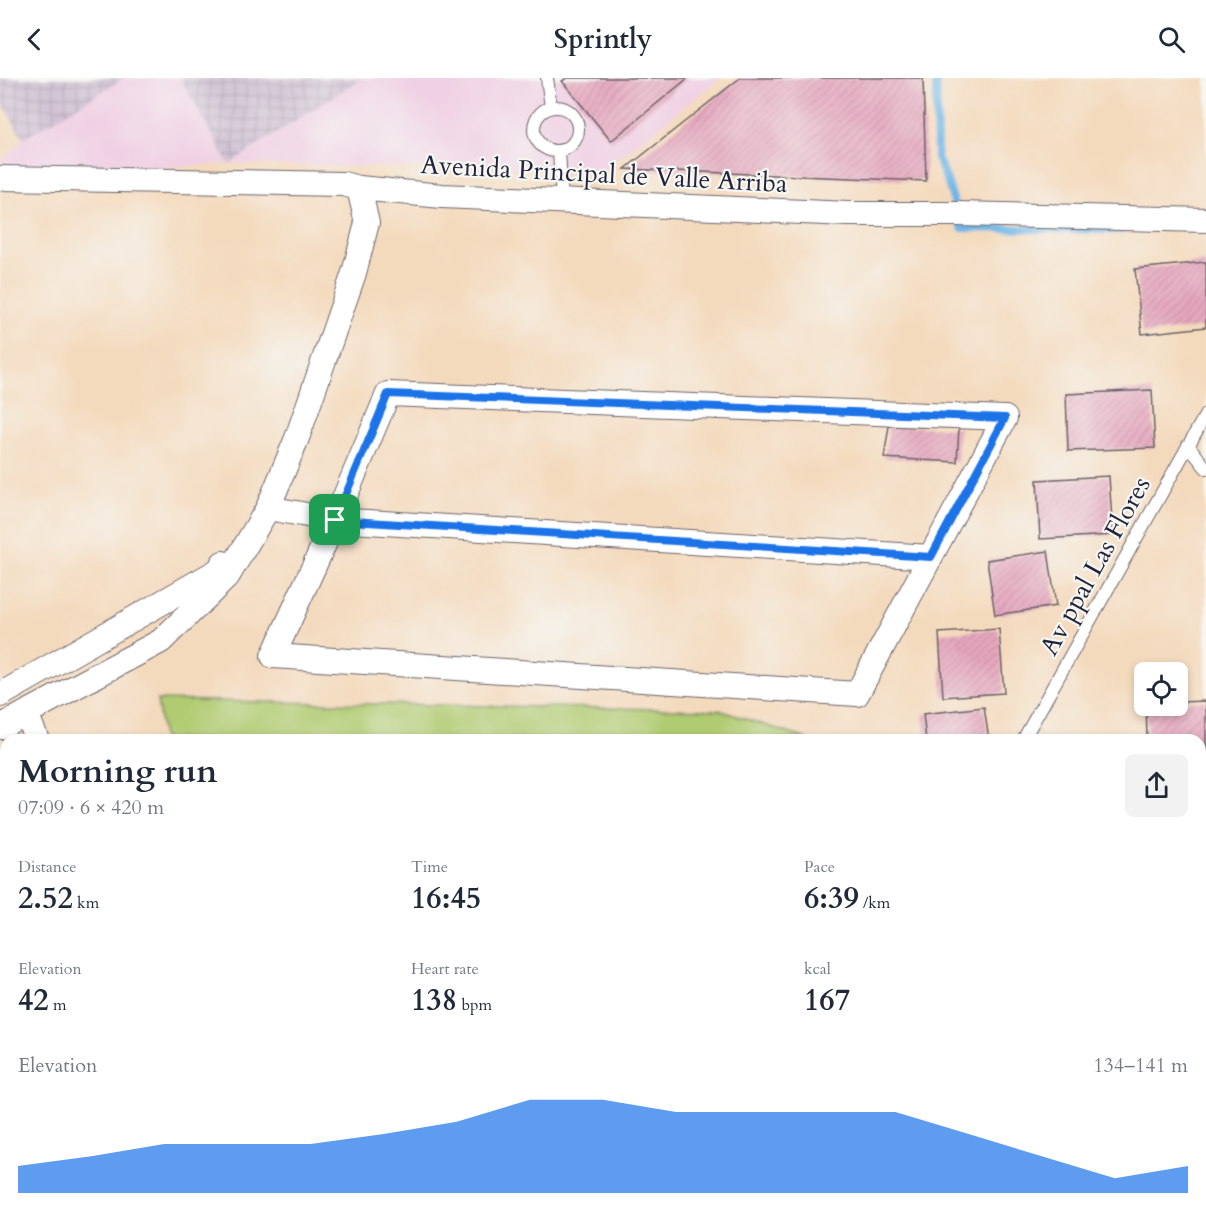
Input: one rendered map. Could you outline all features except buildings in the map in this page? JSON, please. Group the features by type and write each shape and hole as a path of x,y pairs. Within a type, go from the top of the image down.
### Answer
{"street":[{"name":"Avenida Principal de Valle Arriba","path":"0,178 351,186 442,196 848,214 958,214 1206,220"},
{"path":"0,727 161,642 227,577 268,508 297,438 354,273 367,223 351,186"},
{"path":"0,695 219,570 258,504 356,224 351,186"},
{"path":"388,394 1005,418 858,694 273,656 335,520 388,394"},
{"path":"268,508 335,520 931,557"},
{"path":"26,713 35,734"}],"lane":[{"path":"547,78 551,107"},
{"path":"551,107 567,109 577,120 577,136 567,148 559,151 543,147 535,133 534,124 537,117 543,110 551,107"},
{"path":"559,151 562,201"},
{"name":"Av ppal Las Flores","path":"1026,734 1206,414"},
{"path":"1188,446 1206,468"}],"shaded area":[{"path":"0,78 124,78 23,139 0,99"},
{"path":"121,78 180,78 229,164 0,175 0,162 35,126"},
{"path":"180,78 362,78 229,164"},
{"path":"362,78 721,78 603,171 229,164"}],"green space":[{"path":"157,700 719,710 792,734 162,734"}],"waterway":[{"path":"936,78 937,158 947,180 962,228 1121,230"}],"route":[{"path":"388,394 1005,418 931,557 335,520 388,394"}]}
